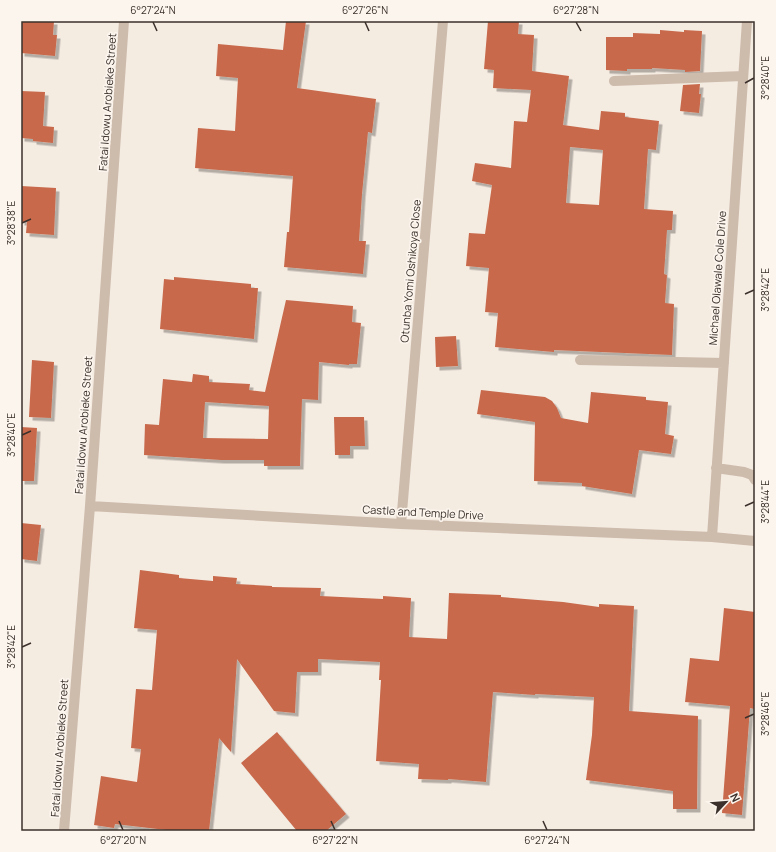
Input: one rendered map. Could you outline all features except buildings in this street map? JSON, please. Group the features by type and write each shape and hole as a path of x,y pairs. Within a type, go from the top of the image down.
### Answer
{"street":[{"name":"Fatai Idowu Arobieke Street","path":"64,831 90,506 124,21"},
{"name":"Otunba Yomi Oshikoya Close","path":"401,524 443,21"},
{"name":"Michael Olawale Cole Drive","path":"712,537 744,59 751,34 747,21"},
{"path":"744,59 755,60"},
{"path":"614,81 743,76"},
{"path":"580,360 724,364"},
{"path":"716,468 744,472 752,475 755,480"},
{"name":"Castle and Temple Drive","path":"90,506 401,524 712,537 755,541"}]}
